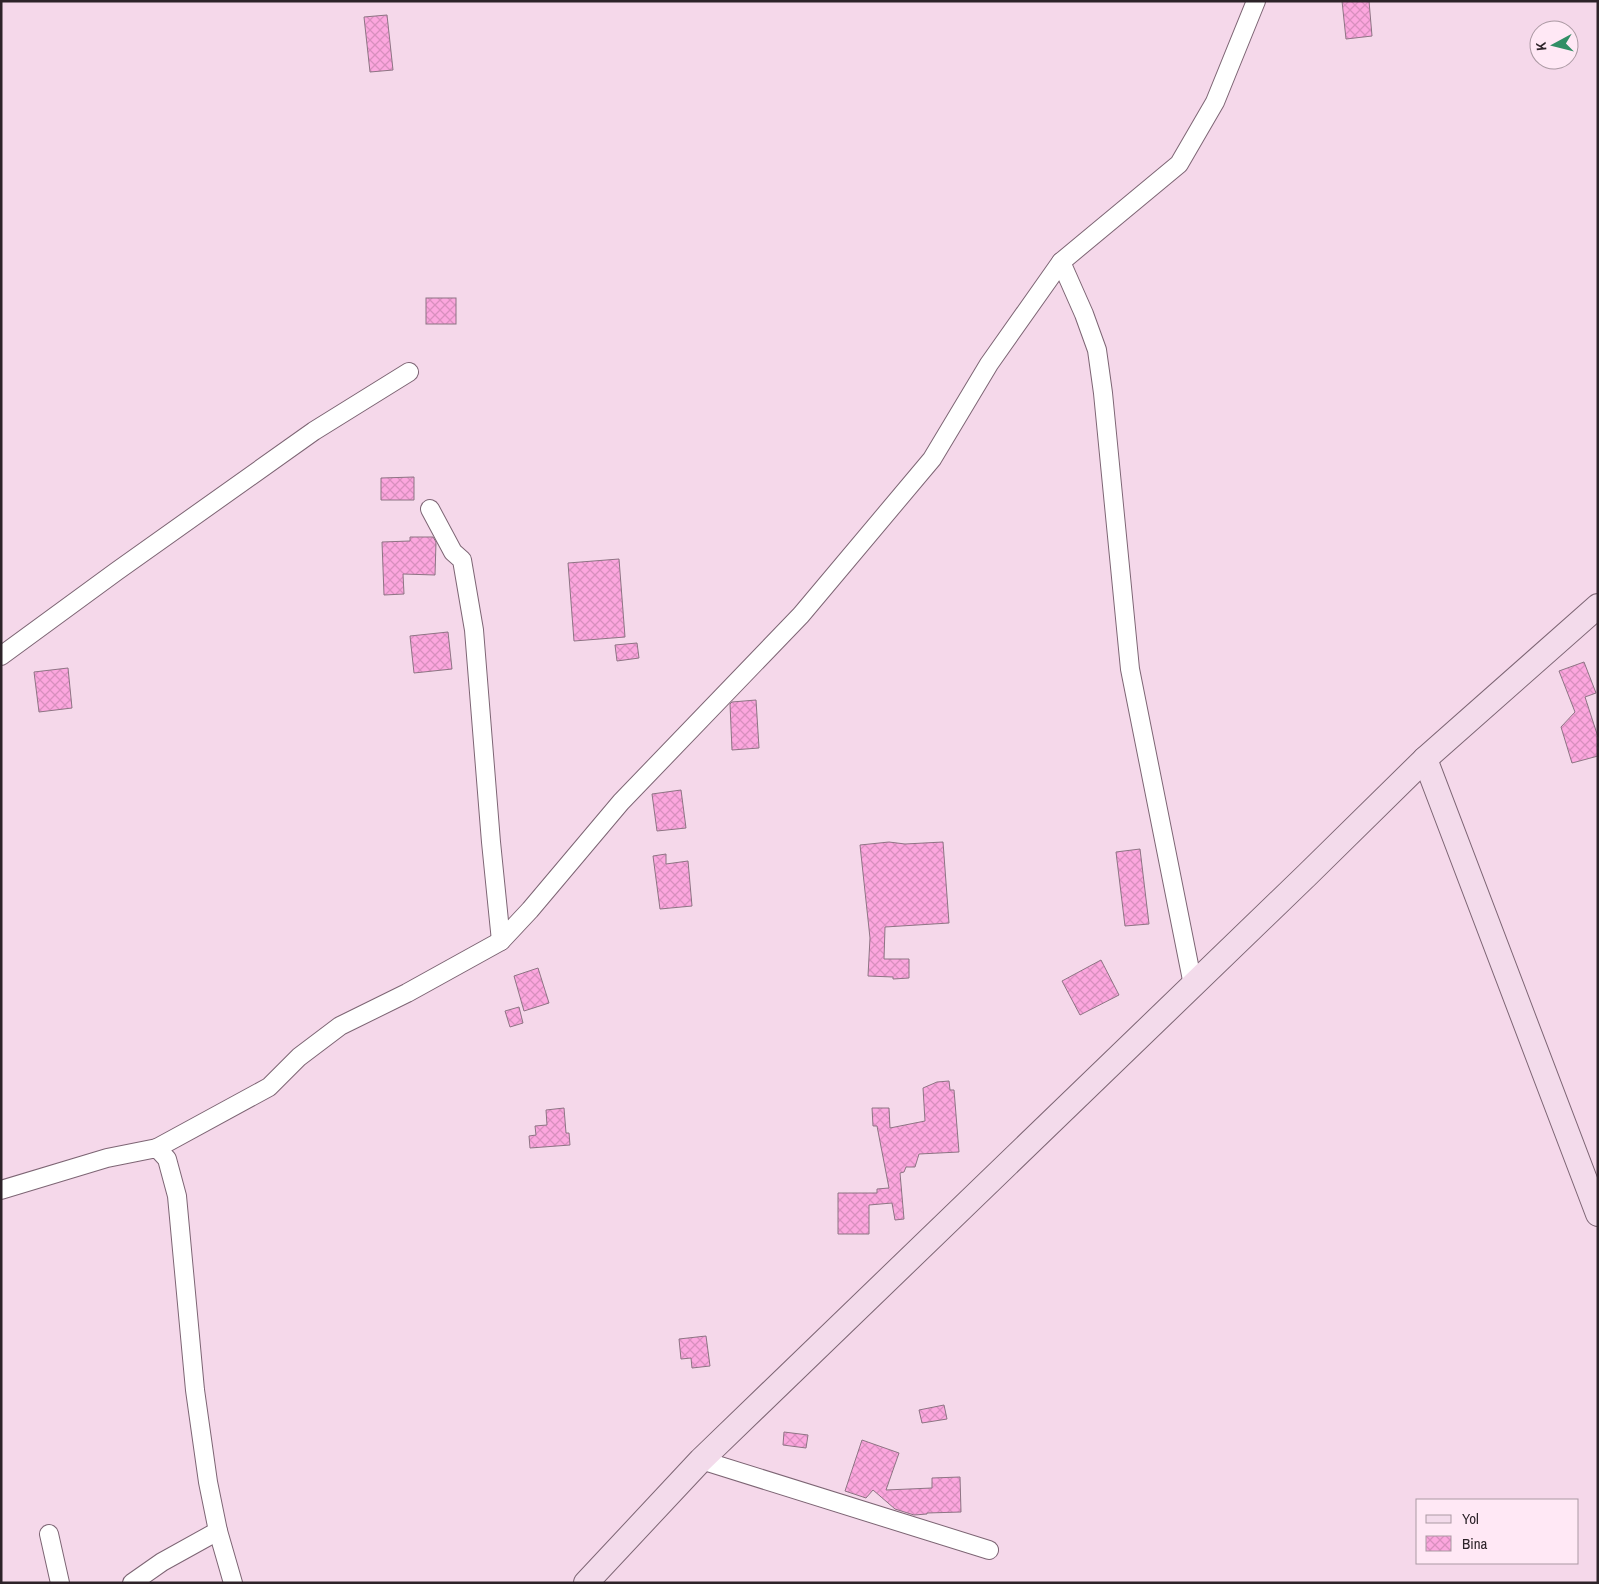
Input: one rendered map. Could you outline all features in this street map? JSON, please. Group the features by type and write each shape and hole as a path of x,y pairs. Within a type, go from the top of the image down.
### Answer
{"street":[{"path":"1,1190 107,1158 157,1148 268,1086 299,1056 340,1026 407,993 501,941 530,910 621,802 801,615 932,459 989,364 1061,262 1179,164 1215,102 1256,1"},
{"path":"1061,262 1084,314 1097,350 1104,402 1130,668 1193,985"},
{"path":"1,656 314,431 409,372"},
{"path":"430,509 453,552 462,560 474,630 501,941"},
{"path":"586,1583 701,1460 1426,759 1598,606"},
{"path":"1426,759 1598,1214"},
{"path":"157,1148 167,1159 177,1196 195,1390 208,1482 218,1531 233,1583"},
{"path":"701,1460 989,1550"},
{"path":"132,1583 162,1562 218,1531"},
{"path":"50,1534 60,1583"}],"building":[{"path":"1342,1 1369,1 1372,36 1346,39"},
{"path":"387,15 393,70 370,72 364,17"},
{"path":"426,298 456,298 456,324 426,324"},
{"path":"414,477 414,500 381,500 381,478"},
{"path":"410,537 433,537 436,542 435,575 403,574 404,594 384,595 382,542 410,541"},
{"path":"619,559 625,637 574,641 568,563"},
{"path":"448,632 452,669 414,673 410,636"},
{"path":"637,643 639,658 617,661 615,645"},
{"path":"1584,662 1596,693 1585,697 1598,737 1598,756 1572,763 1561,727 1575,712 1559,671"},
{"path":"68,668 72,708 39,712 34,672"},
{"path":"756,700 759,748 732,750 730,704 732,702"},
{"path":"681,790 686,828 657,831 652,794"},
{"path":"889,842 905,844 943,842 949,923 885,927 884,959 909,959 909,978 893,979 893,977 868,976 870,938 860,845"},
{"path":"1140,849 1149,924 1125,926 1116,852"},
{"path":"666,854 666,864 688,861 692,906 660,909 653,856"},
{"path":"1101,960 1119,995 1080,1015 1062,981"},
{"path":"538,968 549,1003 524,1011 514,976"},
{"path":"519,1007 523,1023 510,1027 505,1011"},
{"path":"949,1081 950,1090 954,1090 959,1152 919,1154 915,1167 906,1167 904,1172 900,1173 904,1219 895,1220 892,1203 869,1205 869,1234 838,1234 838,1193 877,1193 877,1189 889,1188 877,1126 873,1126 872,1108 889,1108 890,1128 925,1121 923,1088 937,1082"},
{"path":"564,1108 566,1133 569,1133 570,1145 530,1148 529,1136 536,1135 535,1126 547,1125 546,1110"},
{"path":"706,1336 710,1366 692,1368 691,1358 681,1359 679,1339"},
{"path":"944,1405 947,1419 922,1423 919,1410"},
{"path":"784,1432 808,1435 806,1448 783,1445"},
{"path":"862,1440 899,1453 886,1490 932,1488 932,1478 960,1477 961,1512 914,1515 895,1509 873,1490 866,1498 845,1491"}]}
